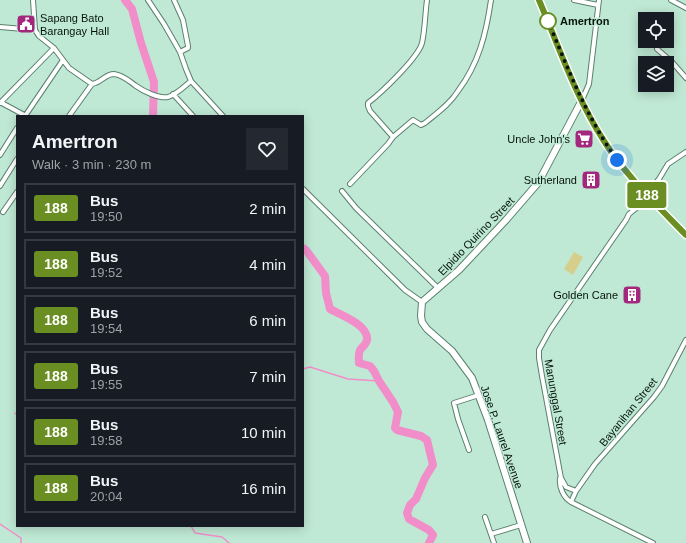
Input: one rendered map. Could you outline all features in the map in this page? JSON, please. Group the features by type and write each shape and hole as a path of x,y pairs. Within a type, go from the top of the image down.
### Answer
{"street":[{"path":"33,0 35,30 39,36 54,48 69,68 92,84"},
{"path":"148,0 180,52 191,81 222,115"},
{"path":"174,0 183,20 188,46 188,48 180,52"},
{"path":"393,137 370,111 368,103 404,69 422,44 427,0"},
{"path":"350,184 393,137 412,120 421,125 425,123 444,107 458,92 471,72 480,51 486,31 491,0"},
{"path":"539,0 582,100 604,142 634,182 686,235"},
{"path":"574,0 598,5"},
{"name":"Elpidio Quirino Street","path":"422,302 451,278 538,184 589,84 599,0"},
{"path":"671,0 686,8"},
{"path":"0,27 35,30"},
{"path":"23,115 0,103 54,48"},
{"path":"657,49 672,62 686,78"},
{"path":"26,115 63,60"},
{"path":"70,115 92,84 114,74 126,78 146,91 166,97 173,94 191,81"},
{"path":"173,94 192,115"},
{"path":"0,155 16,130"},
{"name":"Manunggal Street","path":"562,493 539,358 540,350 550,330 629,214 648,196 668,164 686,152"},
{"path":"0,186 16,161"},
{"path":"304,190 405,290 422,302"},
{"path":"342,191 356,208 438,288"},
{"path":"3,212 16,193"},
{"name":"Jose P. Laurel Avenue","path":"422,302 422,322 427,329 456,356 472,378 488,420 527,543"},
{"name":"Bayanihan Street","path":"571,502 576,491 595,464 662,386 686,340"},
{"path":"469,450 454,403 479,395"},
{"name":"Manunggal Street","path":"560,478 566,486 576,491"},
{"path":"566,486 562,493 571,502 653,543"},
{"path":"485,517 494,543"},
{"path":"491,534 521,525"}],"shaded area":[{"path":"574,252 583,257 573,275 564,269"}],"waterway":[{"path":"125,0 132,9 154,82 153,115"},
{"path":"304,249 325,276 326,293 330,309 347,317 364,330 367,340 359,352 359,363 370,366 393,402 398,412 395,428 397,430 421,436 427,440 433,465 425,478 416,499 410,505 407,513 409,519 429,530 433,535 429,543"},
{"path":"304,369 310,367 348,379 379,381"},
{"path":"0,524 21,538 21,543"},
{"path":"192,527 195,533 222,537 229,543"}],"bus line":[{"name":"188","path":"539,0 582,100 604,142 634,182 686,235"}],"place":[{"name":"Amertron","path":"548,21"},
{"name":"Sapang Bato Barangay Hall","path":"26,24"},
{"name":"Uncle John's","path":"584,139"},
{"name":"Sutherland","path":"591,180"},
{"name":"Golden Cane","path":"632,295"}],"route":[{"path":"548,21 591,119 604,142 617,160"}]}
